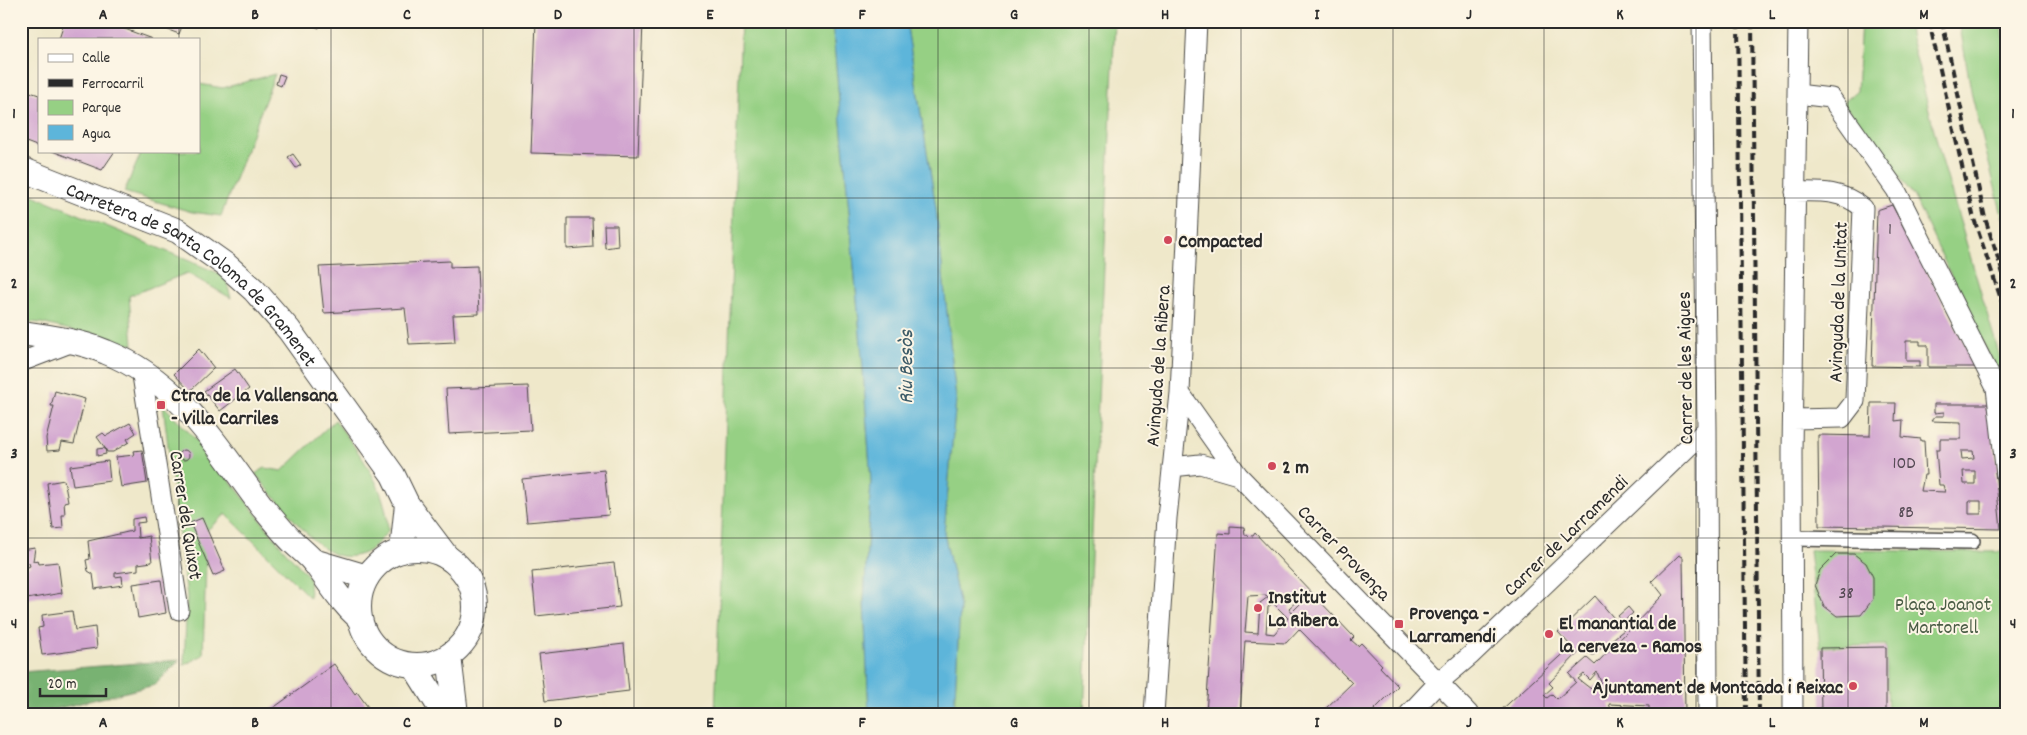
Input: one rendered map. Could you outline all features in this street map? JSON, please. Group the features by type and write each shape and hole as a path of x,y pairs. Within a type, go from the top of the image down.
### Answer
{"street":[{"name":"Avinguda de la Ribera","path":"1154,714 1172,467 1180,393 1197,21"},
{"name":"Carrer de les Aigues","path":"1702,21 1708,714"},
{"name":"Avinguda de la Unitat","path":"1793,714 1793,419 1798,21"},
{"path":"1797,94 1831,98 1896,190 1996,388 2006,475"},
{"name":"Carretera de Santa Coloma de Gramenet","path":"21,170 178,231 226,265 254,290 289,330 393,475 407,504 446,557"},
{"name":"Avinguda de la Unitat","path":"1793,419 1842,418 1855,401 1864,208 1849,196 1817,191 1796,192"},
{"path":"21,333 73,342 106,351 141,369 174,394 189,410 290,539 313,561 342,602 359,618"},
{"path":"21,362 73,342"},
{"name":"Carrer del Quixot","path":"141,369 179,610"},
{"name":"Carrer Provença","path":"1180,393 1238,474 1469,714"},
{"name":"Carrer de Larramendi","path":"1409,714 1439,682 1471,655 1707,429"},
{"path":"1172,467 1200,464 1238,474"},
{"path":"402,551 407,504"},
{"path":"1793,538 1972,541"},
{"path":"417,549 432,551 446,557 466,575 472,587 476,613 467,638 449,656 432,664 414,666 395,662 378,651 366,636 359,618 358,600 367,577 386,558 402,551 417,549"},
{"path":"313,561 367,577"},
{"path":"449,656 456,714"},
{"path":"414,666 444,714"}],"green space":[{"path":"741,21 832,21 862,356 871,481 864,601 869,714 715,714"},
{"path":"906,21 1115,21 1084,714 954,714 960,606 944,533 956,399 936,208"},
{"path":"1861,21 1909,21 1910,34 1939,150 2006,378 2006,421 2000,379 1913,195 1843,103 1857,91"},
{"path":"1959,21 1999,21 2006,43 2006,231 1972,96"},
{"path":"275,74 221,216 192,212 124,192 142,152 200,152 200,84 223,88"},
{"path":"21,190 225,276 231,298 187,273 129,296 133,345 41,323 21,321"},
{"path":"163,405 208,452 281,546 309,577 310,598 226,514 207,530 203,655 184,665 187,597"},
{"path":"335,420 371,472 383,500 388,531 369,550 362,554 351,556 336,555 313,539 302,529 255,474 265,468 282,471"},
{"name":"Plaça Joanot Martorell","path":"1809,550 2004,552 2006,714 1888,714 1886,645 1820,647"},
{"path":"180,660 155,685 35,714 21,714 21,672"}],"water":[{"name":"Riu Besòs","path":"832,21 906,21 936,208 956,399 944,533 960,606 954,714 869,714 864,601 871,481 862,356"}],"building":[{"path":"65,21 103,21 149,38 59,38"},
{"path":"145,21 184,21 179,34"},
{"path":"302,21 322,21 319,28"},
{"path":"536,21 643,21 638,156 531,153"},
{"path":"279,74 285,76 281,86 276,84"},
{"path":"21,89 38,95 38,147 21,140"},
{"path":"55,152 114,152 102,170"},
{"path":"293,154 301,165 296,168 288,157"},
{"path":"1892,205 1976,367 1928,367 1928,345 1920,345 1920,341 1906,341 1906,361 1920,361 1920,367 1872,366 1877,210"},
{"path":"567,218 592,218 593,247 567,249"},
{"path":"604,225 617,225 618,246 605,248"},
{"path":"450,261 450,267 477,266 479,314 453,315 455,342 409,344 405,308 324,313 319,267"},
{"path":"199,349 214,368 190,391 174,374"},
{"path":"235,369 249,389 220,411 204,391"},
{"path":"528,386 531,430 449,434 446,389"},
{"path":"55,391 85,399 74,444 62,442 60,450 47,451 46,438 54,406 51,406"},
{"path":"1871,403 1896,403 1895,421 1903,420 1902,437 1924,441 1926,475 1924,475 1921,491 1945,492 1943,485 1939,485 1936,450 1940,450 1940,439 1961,439 1961,422 1931,421 1935,416 1944,416 1944,412 1934,413 1934,404 1988,404 1998,472 1995,472 2001,529 1819,526 1818,435 1870,436","holes":["1961,451 1973,451 1974,458 1962,459","1963,471 1975,471 1975,484 1964,484","1969,501 1981,501 1981,514 1969,514"]},
{"path":"130,423 136,433 127,439 129,442 113,452 107,452 97,437 103,433 106,436"},
{"path":"105,448 106,454 97,456 97,449"},
{"path":"142,450 147,483 121,487 116,457 134,455 133,451"},
{"path":"182,450 186,450 189,455 188,459 182,460 179,457 179,453"},
{"path":"108,461 110,481 73,486 70,466"},
{"path":"604,470 609,515 527,522 522,479"},
{"path":"64,480 68,501 64,502 63,528 53,529 47,483"},
{"path":"144,517 145,522 137,523 138,538 149,536 152,562 138,564 138,570 115,573 115,577 122,576 123,585 95,589 93,574 88,571 86,560 90,559 88,541 132,531 132,519"},
{"path":"202,518 225,571 213,576 190,523"},
{"path":"1230,526 1244,527 1245,535 1253,536 1255,533 1354,637 1351,640 1358,646 1361,643 1382,665 1380,667 1398,686 1370,714 1323,714 1324,710 1352,683 1299,629 1286,643 1245,641 1240,714 1206,714 1218,533 1230,534","holes":["1266,595 1268,597 1260,603 1258,633 1245,632 1248,596","1298,600 1301,603 1292,612 1289,608","1273,603 1288,618 1274,634 1266,633 1268,607"]},
{"path":"35,548 33,561 38,560 39,564 58,562 62,593 21,600 21,570 30,566 29,563 21,564 21,550"},
{"path":"1836,554 1854,554 1866,563 1873,577 1873,599 1861,615 1837,616 1824,606 1815,585 1820,570"},
{"path":"1679,555 1683,557 1685,714 1645,714 1645,710 1649,710 1649,706 1609,704 1613,714 1497,714 1571,646 1558,632 1595,596 1624,630 1593,655 1581,650 1549,683 1553,687 1544,695 1547,698 1552,694 1557,699 1576,682 1569,674 1587,658 1595,665 1663,595 1652,581","holes":["1597,672 1601,682 1591,689 1578,679 1584,674 1590,680"]},
{"path":"614,563 620,607 536,616 532,572"},
{"path":"161,580 166,613 138,618 133,584"},
{"path":"1628,607 1633,613 1623,622 1618,616"},
{"path":"72,611 75,630 95,627 97,648 42,655 38,628 43,627 42,615"},
{"path":"624,644 629,691 545,701 539,654"},
{"name":"Ajuntament de Montcada i Reixac","path":"1886,647 1886,714 1821,714 1820,648"},
{"path":"334,664 355,694 357,692 373,714 265,714"}],"railway":[{"path":"1738,21 1746,714"},
{"path":"1752,21 1759,714"},
{"path":"1929,21 1974,219 2006,314"},
{"path":"1942,21 1985,218 2006,283"}],"place":[{"name":"Compacted","path":"1168,240"},
{"name":"Ctra. de la Vallensana - Villa Carriles","path":"161,405"},
{"name":"2 m","path":"1272,466"},
{"name":"Institut La Ribera","path":"1258,608"},
{"name":"Provença - Larramendi","path":"1399,624"},
{"name":"El manantial de la cerveza - Ramos","path":"1549,634"},
{"name":"Ajuntament de Montcada i Reixac","path":"1853,686"}]}
